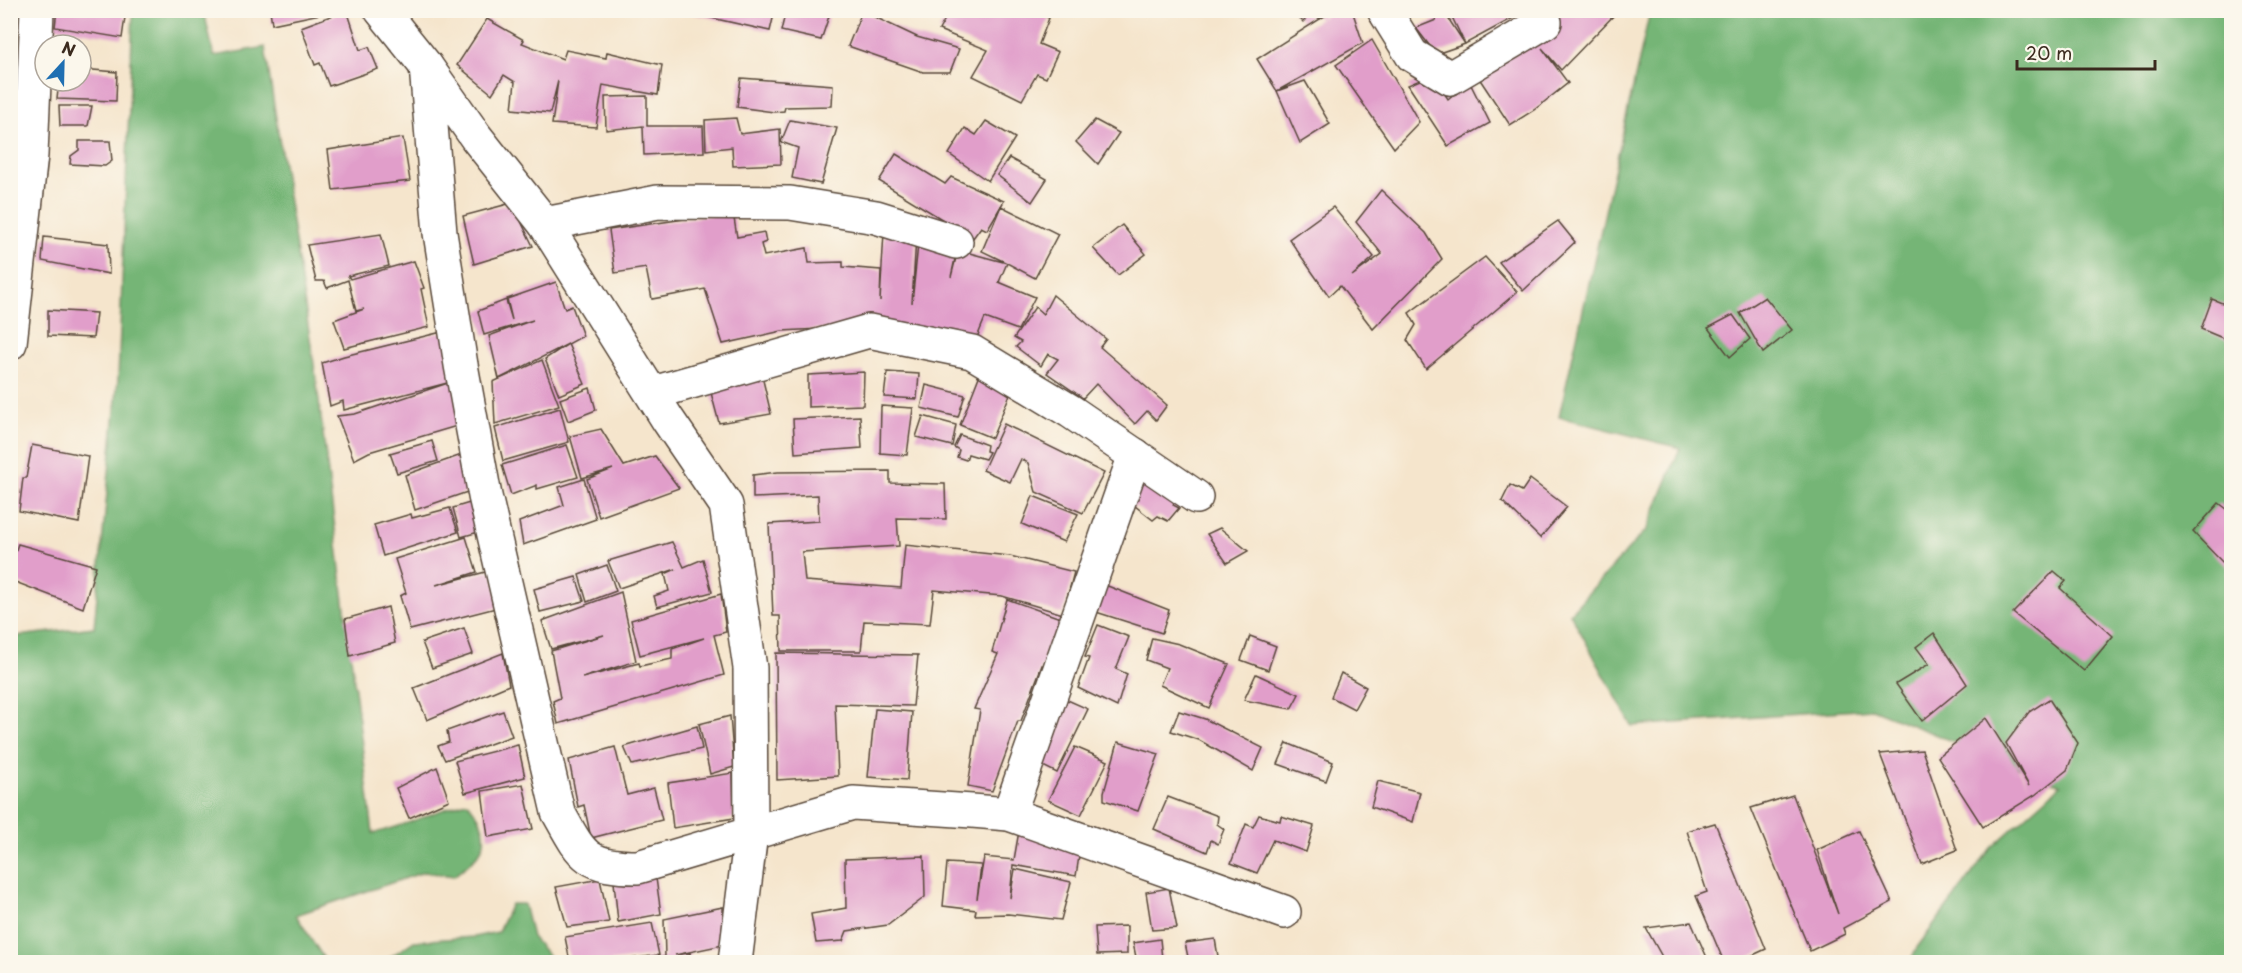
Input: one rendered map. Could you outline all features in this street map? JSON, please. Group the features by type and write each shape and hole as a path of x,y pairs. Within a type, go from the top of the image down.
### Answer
{"street":[{"path":"10,343 21,155 37,10"},
{"path":"381,10 426,66 476,137 545,224 668,420 726,505 750,668 751,833 735,963"},
{"path":"1384,10 1412,55 1450,78 1545,22"},
{"path":"426,66 440,233 485,496 558,812 578,848 592,861 611,867 638,867 853,803 1009,814 1284,912"},
{"path":"545,224 658,202 790,203 876,217 956,242"},
{"path":"653,393 869,331 972,352 1070,411 1196,497"},
{"path":"1009,814 1135,455"}],"green space":[{"path":"133,11 204,11 214,56 265,47 316,377 373,833 397,827 467,802 476,813 484,833 483,847 479,853 454,876 424,872 296,915 326,962 11,962 10,637 94,627 118,379"},
{"path":"1650,11 2231,11 2231,962 1910,962 1916,949 1991,848 2061,785 1872,709 1632,726 1570,613 1647,529 1680,448 1559,417"},
{"path":"511,904 524,904 532,937 554,962 383,962 414,941 474,937 498,932"}],"building":[{"path":"10,10 16,10 15,22 10,22"},
{"path":"57,10 126,10 122,38 55,27"},
{"path":"270,10 324,10 325,13 272,24"},
{"path":"347,10 360,50 369,47 378,69 329,86 320,63 315,65 301,27"},
{"path":"676,10 775,10 770,31"},
{"path":"786,10 831,10 821,40 781,31"},
{"path":"950,10 1034,10 1049,18 1039,44 1058,52 1046,78 1037,74 1022,100 973,76 988,50 939,30"},
{"path":"1292,10 1327,10 1320,19 1312,13 1303,22"},
{"path":"1334,10 1352,10 1363,43 1277,91 1257,59"},
{"path":"1431,10 1528,10 1465,44 1436,54 1416,28 1436,20","holes":["1450,13 1465,44 1446,15"]},
{"path":"1546,10 1619,10 1561,70 1542,48 1568,83 1534,110 1510,125 1477,75"},
{"path":"862,11 917,37 959,49 950,72 923,72 848,46"},
{"path":"487,19 524,40 522,43 563,59 566,50 606,58 607,52 662,65 658,95 603,85 596,127 552,124 558,81 550,113 512,109 515,82 504,75 492,94 457,65"},
{"path":"1372,40 1419,122 1394,148 1336,65"},
{"path":"93,70 117,72 116,101 57,99 58,93 93,93"},
{"path":"1432,75 1448,99 1469,81 1490,123 1448,146 1408,85"},
{"path":"741,78 833,85 832,106 785,107 784,111 774,112 737,107"},
{"path":"1305,81 1330,124 1300,143 1277,91"},
{"path":"10,95 14,95 12,118 10,118"},
{"path":"647,96 647,126 703,126 704,152 644,155 643,126 606,130 605,97"},
{"path":"59,106 92,106 88,126 60,126"},
{"path":"736,118 740,134 780,129 781,164 733,166 732,147 706,150 705,120"},
{"path":"790,120 837,128 821,184 792,178 798,148 781,142"},
{"path":"1095,120 1119,133 1098,164 1076,142"},
{"path":"986,121 1015,138 988,181 949,154 965,128 976,135"},
{"path":"403,138 410,181 333,190 328,150"},
{"path":"79,141 110,141 112,161 105,166 70,164 71,156 79,150"},
{"path":"896,154 945,184 951,177 1004,201 987,230 981,227 973,238 879,181"},
{"path":"1009,158 1047,179 1032,202 997,175"},
{"path":"1381,190 1426,233 1442,259 1373,329 1340,286 1329,296 1289,239 1333,207 1374,257 1352,276 1382,254 1356,222"},
{"path":"512,203 533,246 474,264 463,216"},
{"path":"1001,206 1058,234 1035,278 982,251"},
{"path":"733,212 737,237 764,232 766,242 761,244 764,256 807,248 809,263 843,262 843,267 881,270 880,301 884,232 916,237 912,303 919,235 958,245 951,277 958,250 1007,263 999,282 1035,297 1018,330 985,318 976,340 819,329 782,331 723,344 705,289 652,299 646,268 615,273 609,230"},
{"path":"1558,221 1575,242 1523,291 1499,262"},
{"path":"1122,225 1146,254 1118,275 1093,248"},
{"path":"381,234 389,266 348,276 350,279 414,261 424,288 421,289 429,327 344,348 334,320 364,309 356,311 348,280 327,288 324,281 316,281 307,245"},
{"path":"44,237 108,244 109,274 42,261"},
{"path":"1485,257 1517,292 1426,369 1407,340 1416,325 1409,313"},
{"path":"556,282 565,309 572,306 583,336 499,379 489,336 533,320 484,335 478,311 506,300 512,320 507,299"},
{"path":"1053,295 1106,339 1100,347 1167,405 1156,420 1147,411 1135,424 1096,384 1083,398 1047,373 1058,359 1048,354 1041,366 1016,347 1021,342 1014,338 1035,307 1043,314"},
{"path":"1765,297 1792,330 1763,353 1740,313"},
{"path":"2212,299 2232,307 2232,342 2201,329"},
{"path":"48,310 96,313 93,338 48,336"},
{"path":"1733,315 1750,339 1730,357 1708,328"},
{"path":"446,331 467,423 369,452 354,460 337,416 355,414 451,382 344,410 343,401 330,406 322,363"},
{"path":"568,344 585,384 559,395 545,359"},
{"path":"542,360 559,405 495,424 493,382"},
{"path":"864,372 863,405 808,407 808,375"},
{"path":"887,372 919,374 917,399 884,397"},
{"path":"980,374 1013,387 992,438 960,425"},
{"path":"762,376 771,414 719,423 710,389"},
{"path":"926,385 965,395 958,417 921,408"},
{"path":"590,388 596,410 568,421 560,399"},
{"path":"881,406 913,408 907,455 880,453"},
{"path":"560,408 569,442 503,461 495,428"},
{"path":"860,416 862,448 795,453 793,419"},
{"path":"923,416 956,425 952,446 916,437"},
{"path":"1004,424 1104,473 1083,513 1036,492 1028,463 1021,459 1010,482 983,470"},
{"path":"601,429 624,466 655,456 679,488 599,517 587,479 613,469 582,478 570,436"},
{"path":"960,435 987,445 986,451 989,452 985,459 968,454 966,460 957,457 959,450 954,447"},
{"path":"432,441 438,461 397,473 390,453"},
{"path":"32,445 88,456 79,523 19,511 23,478 26,478"},
{"path":"567,445 578,477 537,489 537,485 511,495 502,465"},
{"path":"467,453 479,488 415,510 405,475"},
{"path":"890,471 890,483 945,484 946,519 897,518 899,546 802,552 805,581 901,588 905,545 1010,556 1074,572 1063,614 1002,596 934,590 930,624 864,621 861,651 781,651 780,616 773,616 769,524 819,521 818,495 753,498 753,475 778,472"},
{"path":"1145,478 1175,500 1173,505 1179,508 1168,521 1158,516 1153,520 1135,506 1133,508 1127,503"},
{"path":"584,479 596,519 523,545 519,522 564,505 559,487"},
{"path":"1530,479 1567,507 1540,538 1502,501 1510,485 1522,491"},
{"path":"1033,496 1078,514 1064,542 1022,524"},
{"path":"473,502 482,531 461,537 453,508"},
{"path":"2219,503 2232,513 2232,578 2226,574 2229,569 2193,532"},
{"path":"450,508 458,532 383,556 374,525 411,514 412,518"},
{"path":"1220,528 1248,551 1227,563 1207,534"},
{"path":"466,537 477,572 436,585 493,570 500,607 410,630 400,596 406,593 395,559"},
{"path":"672,542 684,567 703,559 712,592 657,607 654,596 669,591 665,574 676,569 619,588 608,561"},
{"path":"18,544 96,566 83,608 10,580 10,567"},
{"path":"607,565 616,591 587,602 579,575"},
{"path":"2054,571 2066,581 2060,588 2113,636 2084,671 2013,613"},
{"path":"576,577 584,601 540,612 534,589"},
{"path":"1105,585 1169,610 1162,633 1096,612"},
{"path":"621,592 636,661 582,678 639,663 640,666 672,659 672,649 704,638 640,655 631,620 721,594 726,632 714,635 724,675 558,724 553,701 560,698 551,651 604,635 551,649 542,621"},
{"path":"1007,599 1063,619 1044,666 1042,665 1021,721 1018,721 992,791 968,786 980,710 974,709 998,654 992,652"},
{"path":"388,607 395,643 350,656 345,619"},
{"path":"1098,625 1129,637 1116,669 1127,674 1117,707 1078,688 1089,658 1085,657"},
{"path":"464,628 473,654 432,668 422,642"},
{"path":"1934,633 1967,684 1922,721 1896,684 1929,664 1916,647"},
{"path":"1250,636 1276,646 1268,670 1241,660"},
{"path":"1152,638 1179,644 1229,664 1209,708 1160,685 1167,668 1146,660"},
{"path":"503,653 509,685 427,720 414,688"},
{"path":"776,653 918,655 913,706 835,704 838,776 777,780"},
{"path":"1341,673 1366,687 1354,709 1331,697"},
{"path":"1256,674 1299,694 1291,709 1244,700"},
{"path":"1063,698 1088,709 1057,773 1033,761"},
{"path":"2049,699 2078,743 2067,770 2035,795 1983,827 1938,757 1986,718 2029,786 2006,743 2029,712"},
{"path":"875,709 912,712 907,780 868,777"},
{"path":"503,711 512,736 445,760 438,746 449,742 447,731"},
{"path":"1179,711 1205,719 1263,748 1253,771 1199,740 1171,731"},
{"path":"730,716 734,767 710,774 699,724"},
{"path":"697,726 702,749 632,765 624,747"},
{"path":"1118,742 1159,754 1138,811 1104,800 1104,792"},
{"path":"1287,743 1333,762 1326,781 1278,764"},
{"path":"518,745 525,777 465,793 455,761"},
{"path":"615,747 627,795 654,788 662,820 591,838 584,805 578,807 569,760"},
{"path":"1075,747 1108,761 1081,815 1048,800"},
{"path":"1922,750 1957,850 1922,864 1880,754"},
{"path":"437,767 449,800 409,818 396,788"},
{"path":"733,773 734,818 673,828 668,783"},
{"path":"1378,781 1420,792 1413,822 1371,807"},
{"path":"523,784 533,829 488,837 482,791"},
{"path":"1793,795 1838,914 1817,850 1859,831 1892,902 1843,928 1845,934 1810,951 1751,808"},
{"path":"1168,797 1218,816 1217,824 1224,829 1218,844 1211,840 1207,852 1154,829"},
{"path":"1259,815 1280,821 1281,816 1314,826 1306,852 1273,840 1257,873 1231,863 1246,824 1253,827"},
{"path":"1715,823 1766,949 1738,962 1724,962 1696,896 1707,892 1687,831"},
{"path":"1020,825 1081,843 1076,876 1013,865 1010,898 1015,869 1071,882 1061,920 1008,914 975,915 976,910 943,906 947,863 981,865 977,899 984,857 1014,860"},
{"path":"924,856 925,897 888,925 847,931 843,941 816,943 811,914 846,908 845,859"},
{"path":"655,871 661,914 618,922 614,882"},
{"path":"600,879 609,922 567,927 556,887"},
{"path":"1169,888 1177,928 1152,930 1146,892"},
{"path":"723,907 723,945 675,955 690,953 691,962 645,962 645,959 665,957 664,919"},
{"path":"1691,922 1709,962 1665,962 1646,928"},
{"path":"652,923 659,955 608,962 570,962 565,937"},
{"path":"1127,926 1127,954 1097,955 1095,927"},
{"path":"1160,939 1162,959 1180,957 1181,962 1137,962 1133,943"},
{"path":"1215,939 1219,962 1189,962 1185,943"}]}
